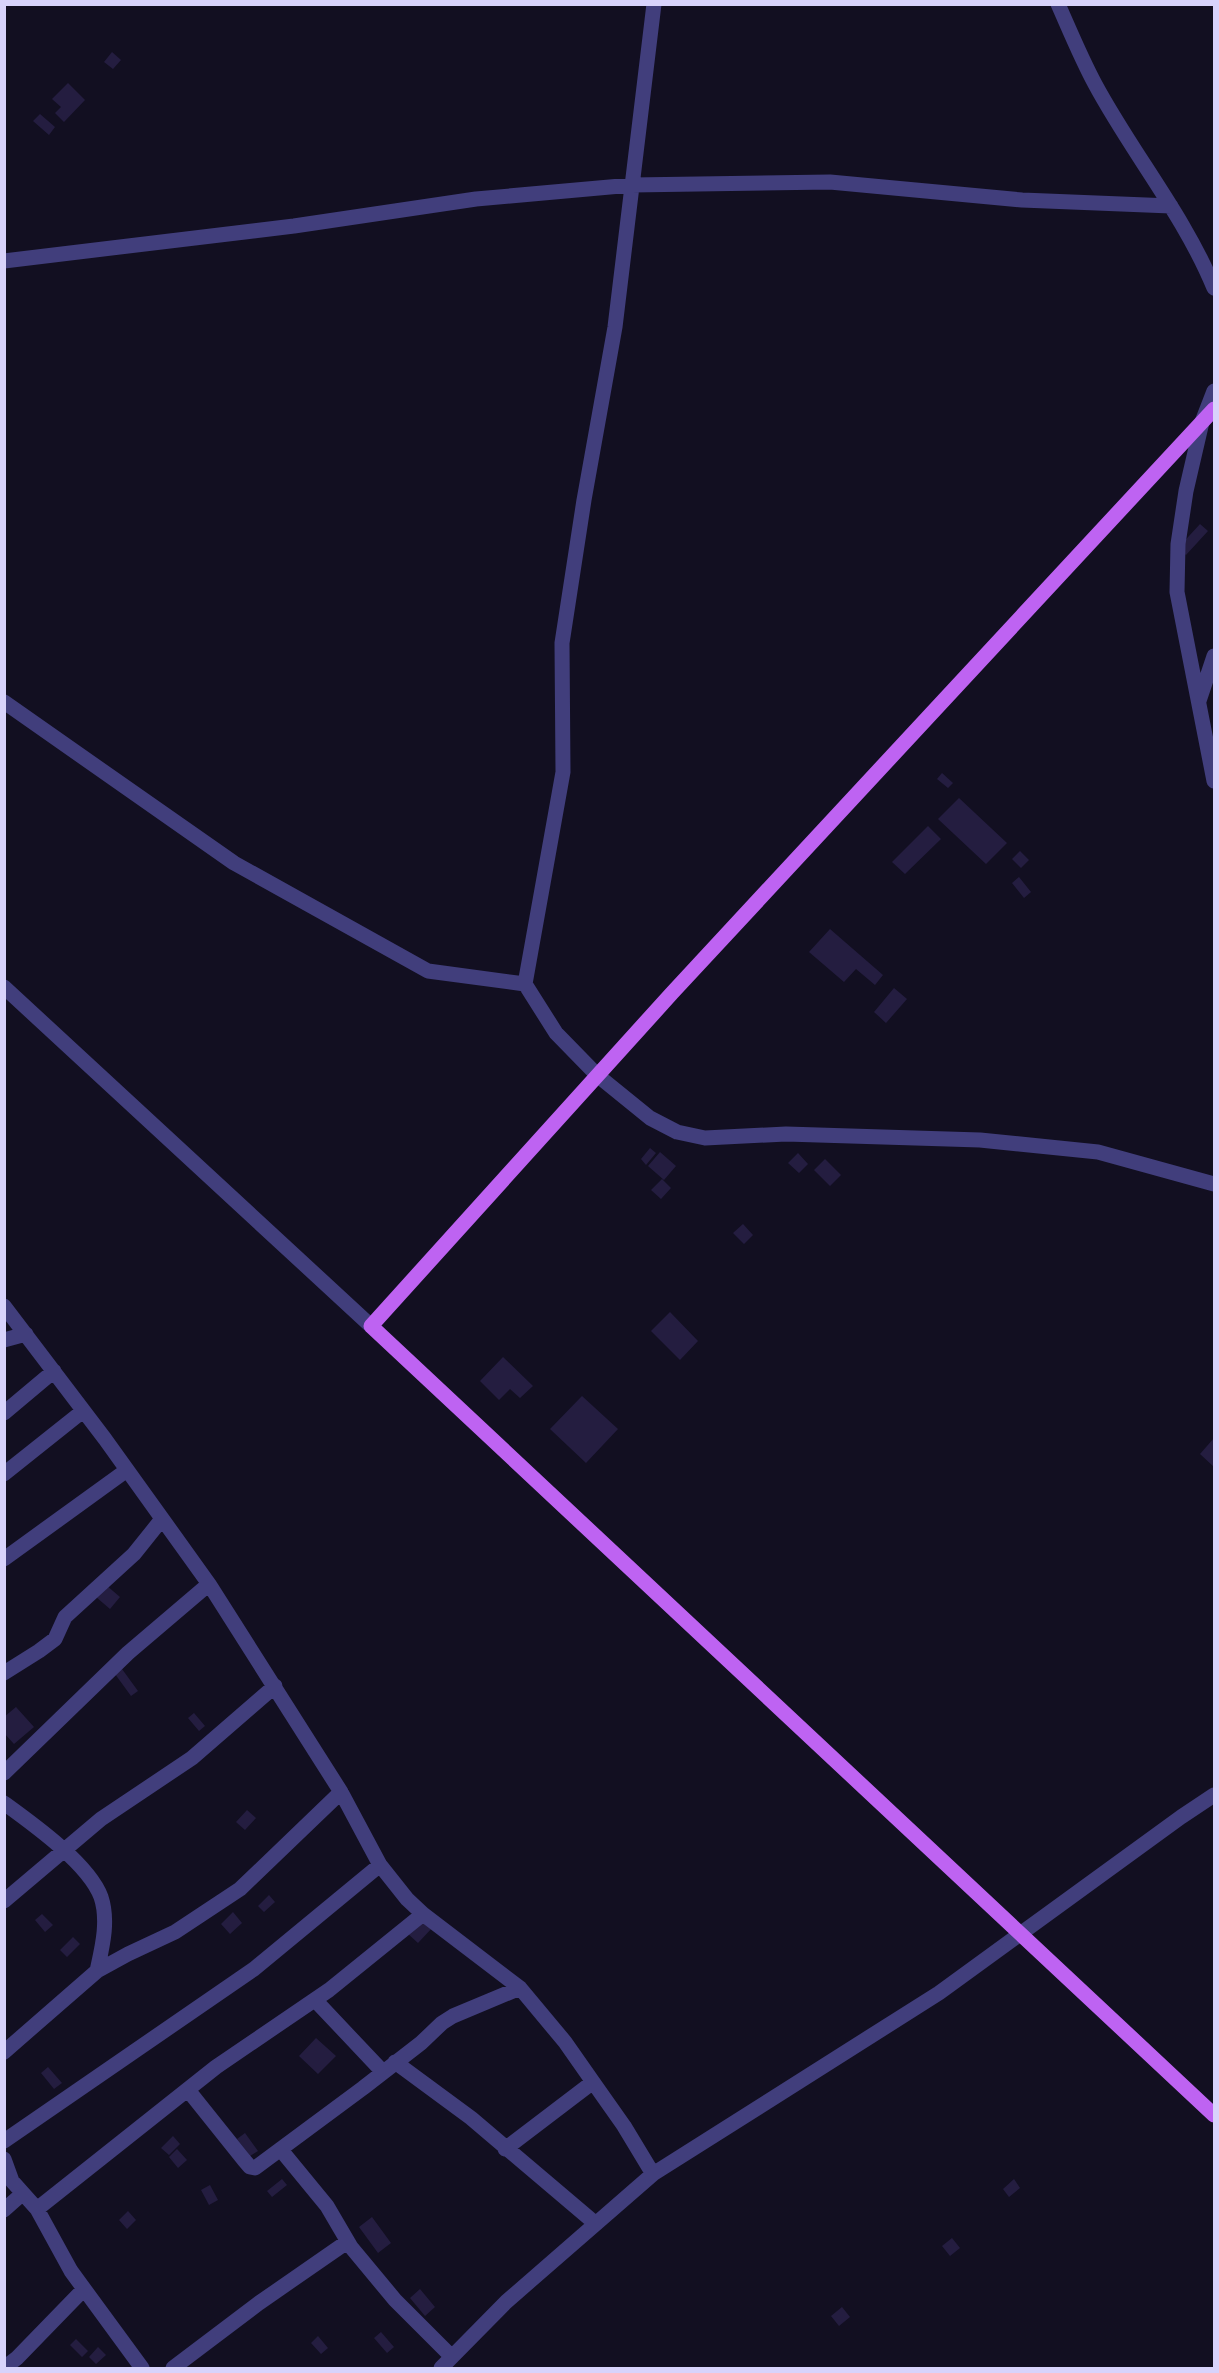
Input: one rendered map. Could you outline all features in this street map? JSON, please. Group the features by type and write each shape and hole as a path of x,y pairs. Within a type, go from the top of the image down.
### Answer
{"main road":[{"path":"1215,409 597,1075 371,1326 1215,2115"}],"street":[{"path":"654,4 615,327 584,500 562,643 563,772 525,984 556,1032 597,1075 651,1119 677,1132 705,1138 786,1134 992,1141 1098,1152 1215,1184"},
{"path":"1058,4 1095,85 1171,206 1205,265 1215,288"},
{"path":"4,261 294,226 476,199 632,185 830,182 1022,200 1171,206"},
{"path":"1215,391 1202,422 1186,491 1178,544 1177,592 1199,703 1210,731 1215,781"},
{"path":"1199,703 1215,656"},
{"path":"4,702 234,863 428,971 525,984"},
{"path":"6,990 371,1326"},
{"path":"4,1306 209,1584 341,1792 380,1865 407,1899 423,1914 520,1988 565,2042 624,2126 653,2174"},
{"path":"4,1340 26,1334"},
{"path":"4,1413 54,1371"},
{"path":"4,1474 83,1411"},
{"path":"4,1559 127,1470"},
{"path":"4,1673 55,1639 65,1617 134,1554 162,1519"},
{"path":"4,1773 128,1653 209,1584"},
{"path":"4,1901 63,1849 130,1798 192,1758 274,1686"},
{"path":"4,2052 98,1971 175,1932 240,1889 341,1792"},
{"path":"441,2368 506,2302 653,2174 939,1993 1181,1816 1215,1795"},
{"path":"4,1803 63,1849 87,1875 101,1897 104,1935 98,1971"},
{"path":"4,2140 254,1969 380,1865"},
{"path":"37,2209 216,2067 315,2000 423,1914"},
{"path":"188,2090 250,2167 255,2168 453,2016 520,1988"},
{"path":"315,2000 389,2067 471,2118 596,2224"},
{"path":"505,2149 593,2082"},
{"path":"281,2150 327,2206 347,2242 395,2300 452,2357"},
{"path":"4,2159 12,2181 37,2209 71,2271 142,2368"},
{"path":"4,2210 22,2194"},
{"path":"173,2368 259,2303 347,2242"},
{"path":"4,2368 18,2358 84,2289"}],"building":[{"path":"112,52 121,60 113,69 104,62"},
{"path":"68,83 85,100 64,122 55,113 61,107 52,99"},
{"path":"40,114 55,127 49,135 33,121"},
{"path":"1200,524 1208,531 1186,555 1178,548"},
{"path":"942,773 953,783 948,788 937,779"},
{"path":"959,798 1007,843 986,864 938,819"},
{"path":"928,826 941,839 905,874 892,862"},
{"path":"1020,851 1029,860 1021,868 1012,859"},
{"path":"1019,877 1031,892 1024,898 1012,883"},
{"path":"830,929 883,975 875,985 856,969 844,982 809,952"},
{"path":"894,988 907,999 886,1023 874,1012"},
{"path":"650,1148 656,1153 646,1165 641,1159"},
{"path":"660,1152 676,1166 664,1180 648,1166"},
{"path":"798,1153 808,1164 799,1173 788,1163"},
{"path":"825,1159 841,1175 830,1186 814,1170"},
{"path":"662,1179 671,1188 661,1199 651,1190"},
{"path":"743,1224 753,1235 744,1244 733,1233"},
{"path":"670,1312 698,1341 680,1360 651,1331"},
{"path":"503,1357 533,1386 520,1398 510,1389 499,1400 480,1381"},
{"path":"582,1396 618,1429 586,1463 550,1429"},
{"path":"1214,1438 1214,1467 1200,1454"},
{"path":"106,1585 120,1597 110,1609 96,1597"},
{"path":"122,1669 138,1691 131,1696 115,1674"},
{"path":"16,1707 34,1727 14,1744 4,1733 4,1717"},
{"path":"194,1713 205,1726 199,1731 188,1718"},
{"path":"247,1810 256,1818 245,1830 236,1822"},
{"path":"269,1895 275,1902 264,1912 258,1906"},
{"path":"233,1912 242,1923 230,1934 221,1924"},
{"path":"42,1914 53,1925 45,1932 35,1920"},
{"path":"422,1917 433,1927 418,1943 407,1933"},
{"path":"73,1937 80,1944 67,1957 60,1950"},
{"path":"316,2038 336,2056 318,2074 299,2056"},
{"path":"48,2067 62,2083 54,2089 41,2073"},
{"path":"245,2133 258,2151 250,2156 237,2139"},
{"path":"173,2136 180,2144 169,2155 161,2148"},
{"path":"177,2149 187,2160 178,2168 169,2157"},
{"path":"282,2179 287,2185 272,2197 267,2191"},
{"path":"1014,2179 1020,2188 1009,2197 1003,2189"},
{"path":"210,2185 218,2200 209,2205 201,2190"},
{"path":"128,2211 136,2220 127,2229 119,2220"},
{"path":"372,2217 391,2243 378,2253 359,2227"},
{"path":"952,2238 960,2248 950,2256 942,2246"},
{"path":"420,2289 435,2307 425,2316 410,2298"},
{"path":"842,2307 850,2317 839,2326 831,2316"},
{"path":"381,2332 394,2347 387,2353 374,2338"},
{"path":"318,2336 328,2348 321,2354 311,2343"},
{"path":"76,2339 88,2351 82,2357 70,2345"},
{"path":"98,2347 106,2355 96,2364 89,2357"}]}
